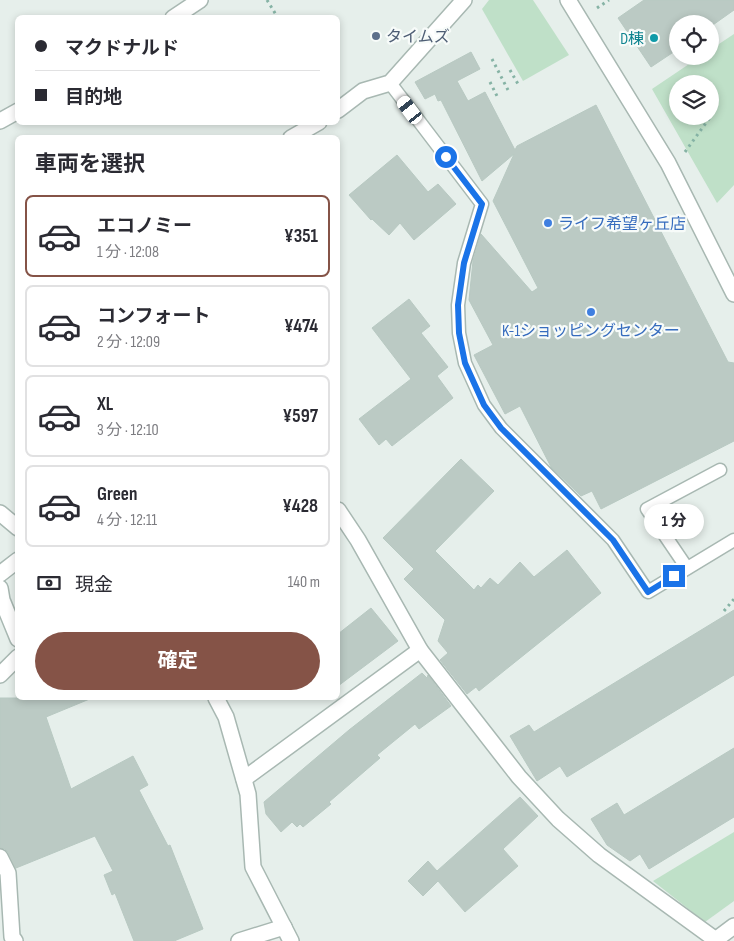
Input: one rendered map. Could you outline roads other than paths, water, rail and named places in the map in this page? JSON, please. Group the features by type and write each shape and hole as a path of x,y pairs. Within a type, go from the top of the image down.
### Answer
{"street":[{"path":"178,15 200,0"},
{"path":"340,108 363,91 390,83 464,0"},
{"path":"568,0 668,163 734,294"},
{"path":"0,121 15,113"},
{"path":"296,135 314,125"},
{"path":"0,513 15,526"},
{"path":"340,513 358,540 420,650 492,745 558,819 599,855 715,940 734,926"},
{"path":"0,574 15,562"},
{"path":"0,588 2,600 15,632"},
{"path":"244,779 420,650"},
{"path":"0,674 15,660"},
{"path":"217,700 226,717 248,794 253,867 291,941"},
{"path":"0,857 8,873 12,938 15,941"},
{"path":"239,941 284,927"}],"lane":[{"path":"390,83 482,204 464,263 458,305 459,333 465,363 484,405 501,428 613,540 648,592 734,540"},
{"path":"687,568 647,509 720,470"}],"place":[{"name":"タイムズ","path":"376,36"},
{"name":"D棟","path":"654,38"},
{"name":"ライフ希望ヶ丘店","path":"548,223"},
{"name":"K-1ショッピングセンター","path":"591,312"}]}
